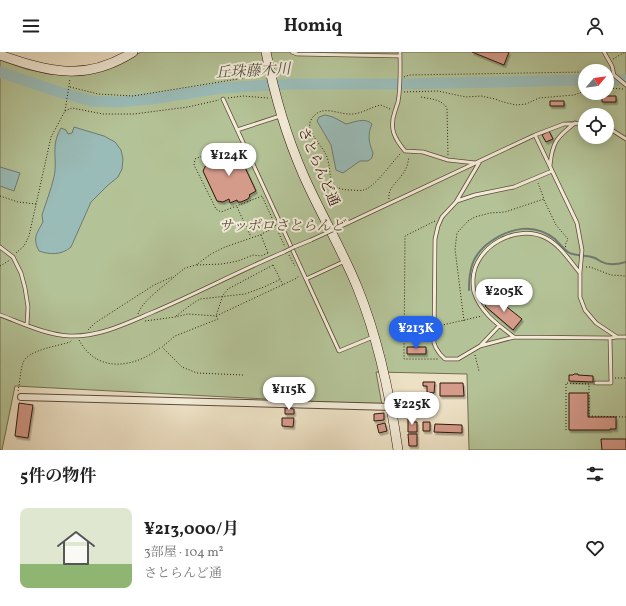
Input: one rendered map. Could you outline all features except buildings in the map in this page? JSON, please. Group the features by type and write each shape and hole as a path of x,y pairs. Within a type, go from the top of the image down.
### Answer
{"street":[{"path":"0,55 34,67 71,72 105,66 133,52"},
{"name":"さとらんど通","path":"266,52 267,74 272,96 282,116 303,173 346,260 375,337 392,407 398,450"},
{"path":"20,394 392,407"}],"lane":[{"path":"292,52 297,54 400,54 398,102 394,112 392,127 394,136 405,151 424,152 448,160 478,163"},
{"path":"604,52 614,75 626,85"},
{"path":"223,99 339,351 375,337"},
{"path":"238,130 282,116"},
{"path":"0,315 52,333 77,336 118,327 348,223 535,135 564,124 577,122"},
{"path":"550,167 551,154 555,142 561,134 577,122"},
{"path":"614,132 626,139"},
{"path":"535,135 577,223 582,251 580,297 585,310 596,323 617,337"},
{"path":"478,163 456,202 442,217 435,239 434,327 436,348 445,358 458,359 480,346 499,326"},
{"path":"456,202 475,195 514,187 552,171"},
{"path":"514,337 486,315 480,308 473,291 473,274 480,257 493,245 505,237 521,232 534,233 547,238 555,244 580,273"},
{"path":"0,247 13,257 20,273 25,288 28,307 27,325"},
{"path":"306,280 346,260"},
{"path":"480,346 514,337 626,337"},
{"path":"596,383 611,383 610,338"}],"path":[{"path":"609,61 625,52"},
{"path":"0,266 13,257 24,246 29,236 51,136 65,111 71,72"},
{"path":"399,79 409,75 578,72"},
{"path":"69,87 98,94 133,96 267,74"},
{"path":"614,88 626,89"},
{"path":"399,90 438,91 466,97 481,96 516,106 526,104 540,98 578,94"},
{"path":"65,111 72,108 103,114 134,114 188,107 243,96 272,96"},
{"path":"421,97 440,101 447,108 448,160"},
{"path":"394,112 388,107 381,105 352,114 324,110 318,112 311,120 309,125 310,131 326,153 331,180 335,185 346,190 362,190 370,187 397,157 405,151"},
{"path":"389,204 388,196 390,190 406,169 410,151"},
{"path":"207,154 195,159 194,165 216,209 221,212 262,196 286,248"},
{"path":"536,178 556,226 568,239 565,245 566,248"},
{"path":"0,196 18,202 36,204"},
{"path":"464,321 455,249 458,233 468,221 474,217 490,213 505,212 544,199"},
{"path":"237,207 252,238"},
{"path":"442,217 405,236 404,359 445,358"},
{"path":"196,265 211,254 276,227"},
{"path":"268,253 262,256 253,255 238,261 222,264 196,265 185,268 139,309 136,319 147,321 188,314 216,316 297,278 299,275"},
{"path":"289,254 295,268"},
{"path":"20,394 23,362 27,356 70,342 77,336 83,348 91,357 102,362 127,364 141,359 162,347 175,336 218,320 216,316 228,289 239,282 259,274 273,265"},
{"path":"581,267 590,267 611,275 626,276"},
{"path":"85,335 88,329 95,323 154,285 174,277"},
{"path":"176,317 186,308 200,300 245,294 280,279"},
{"path":"434,327 486,315"},
{"path":"162,347 182,367 197,373 243,375"},
{"path":"473,351 479,371"},
{"path":"611,378 626,378"},
{"path":"566,430 566,383 589,384 590,416 626,417"}],"green space":[{"name":"サッポロさとらんど","path":"141,52 626,52 626,450 469,450 467,374 376,372 382,405 15,386 2,450 0,450 0,60 26,69 49,74 67,75 123,62"}],"water":[{"path":"325,115 333,117 346,124 363,120 372,124 369,135 373,153 372,158 368,161 360,161 343,173 336,170 331,145 317,121 319,117"},
{"path":"74,127 104,136 115,142 121,150 123,159 122,169 118,177 91,202 71,247 64,252 52,254 39,251 36,243 36,236 43,222 42,215 54,177 55,147 58,135 61,128 66,130 68,134 72,133"},
{"path":"0,167 20,173 14,191 0,186"}],"waterway":[{"name":"丘珠藤木川","path":"0,72 59,92 92,101 117,102 151,99 222,88 289,84 408,84 578,80"},
{"name":"丘珠藤木川","path":"614,80 626,80"},
{"path":"469,290 471,269 475,257 490,242 514,230 539,230 555,239 571,254 592,257 608,264 626,262"}]}
